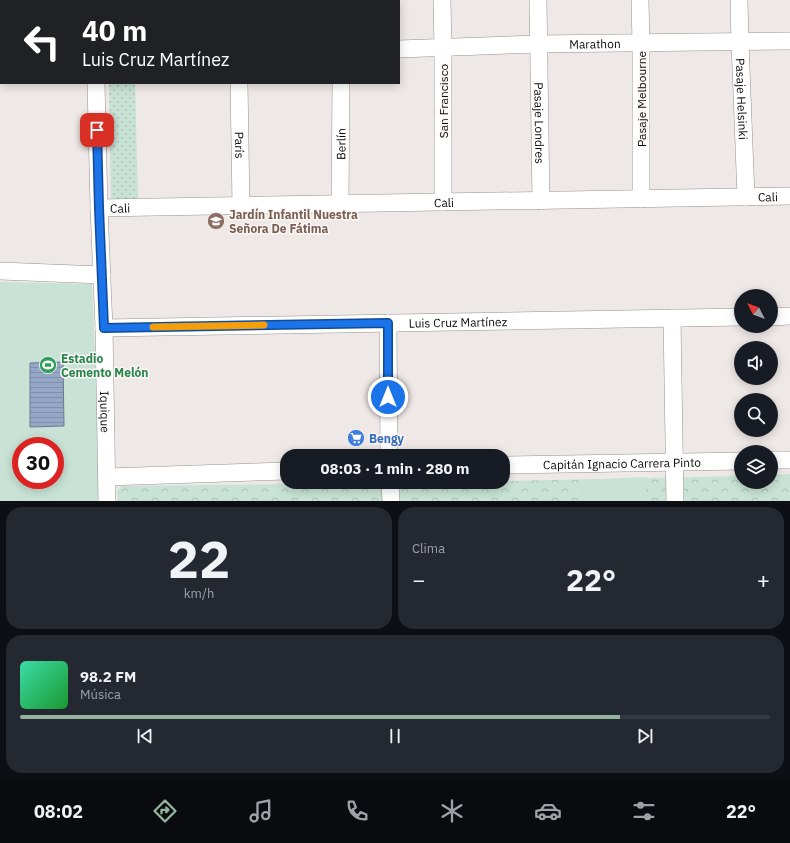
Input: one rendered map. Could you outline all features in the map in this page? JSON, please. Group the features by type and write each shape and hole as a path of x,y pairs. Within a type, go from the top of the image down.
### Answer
{"street":[{"name":"San Francisco","path":"442,0 443,202"},
{"name":"Pasaje Londres","path":"538,0 541,201"},
{"name":"Pasaje Melbourne","path":"640,0 641,199"},
{"name":"Pasaje Helsinki","path":"739,0 746,197"},
{"name":"Marathon","path":"400,49 539,44 790,41"},
{"name":"Iquique","path":"96,84 104,328 107,501"},
{"name":"París","path":"239,84 241,206"},
{"name":"Berlín","path":"340,204 341,84"},
{"name":"Cali","path":"99,208 790,196"},
{"path":"0,271 102,275"},
{"path":"778,317 790,316"},
{"name":"Luis Cruz Martínez","path":"104,328 734,317"},
{"path":"672,318 676,501"},
{"path":"388,323 389,449"},
{"path":"778,460 790,460"},
{"name":"Capitán Ignacio Carrera Pinto","path":"510,465 734,461"},
{"path":"107,477 280,471"},
{"path":"390,489 391,501"}],"green space":[{"path":"109,84 135,84 138,199 111,201"},
{"name":"Estadio Cemento Melón","path":"0,282 92,284 100,501 0,501"},
{"path":"790,474 790,501 118,501 117,491 122,486 280,484 280,489 510,489 510,481 734,476 734,489 778,489 778,475"},
{"path":"646,477 647,501 583,501 582,480"}],"water":[{"path":"63,362 64,426 30,427 30,363"}],"slow traffic":[{"path":"153,327 264,325"}],"place":[{"name":"Jardín Infantil Nuestra Señora De Fátima","path":"216,221"},
{"name":"Estadio Cemento Melón","path":"48,365"},
{"name":"Bengy","path":"356,438"}],"route":[{"path":"97,130 104,328 388,323 388,397"}]}
